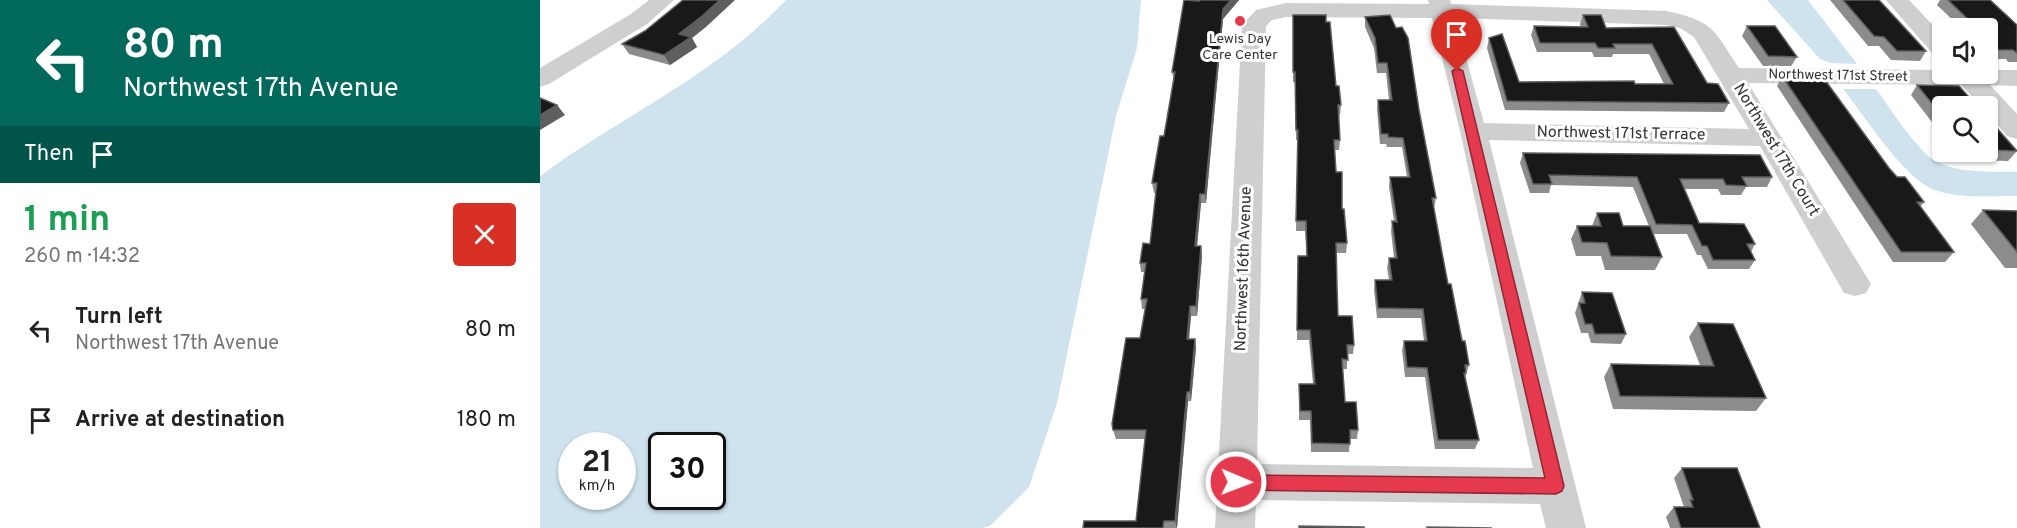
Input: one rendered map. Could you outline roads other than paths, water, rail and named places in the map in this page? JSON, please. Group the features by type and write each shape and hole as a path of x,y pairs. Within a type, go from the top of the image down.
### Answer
{"street":[{"path":"540,80 639,20 663,0"},
{"path":"1897,0 1932,38"},
{"path":"1440,5 1473,131 1566,528"},
{"name":"Northwest 16th Avenue","path":"1235,528 1254,25 1264,15 1286,10 1440,5"},
{"name":"Northwest 17th Court","path":"1440,5 1667,18 1688,23 1703,32 1856,284"},
{"name":"Northwest 171st Street","path":"1731,75 1932,76"},
{"name":"Northwest 171st Street","path":"1998,77 2017,78"},
{"path":"1974,84 2017,130"},
{"name":"Northwest 171st Terrace","path":"1473,131 1769,138"},
{"path":"1236,482 1556,486"}],"water":[{"path":"786,0 1141,0 1137,48 1116,116 1057,403 1029,487 990,526 982,528 540,528 540,176 571,154 668,94 730,51"},
{"path":"1767,0 1808,0 1857,64 1831,63 1820,59"},
{"path":"1843,89 1876,89 1912,138 1932,158 1932,162 1965,170 2017,172 2017,196 1955,195 1935,190 1911,174 1873,130"}],"place":[{"name":"Lewis Day Care Center","path":"1240,21"}]}
